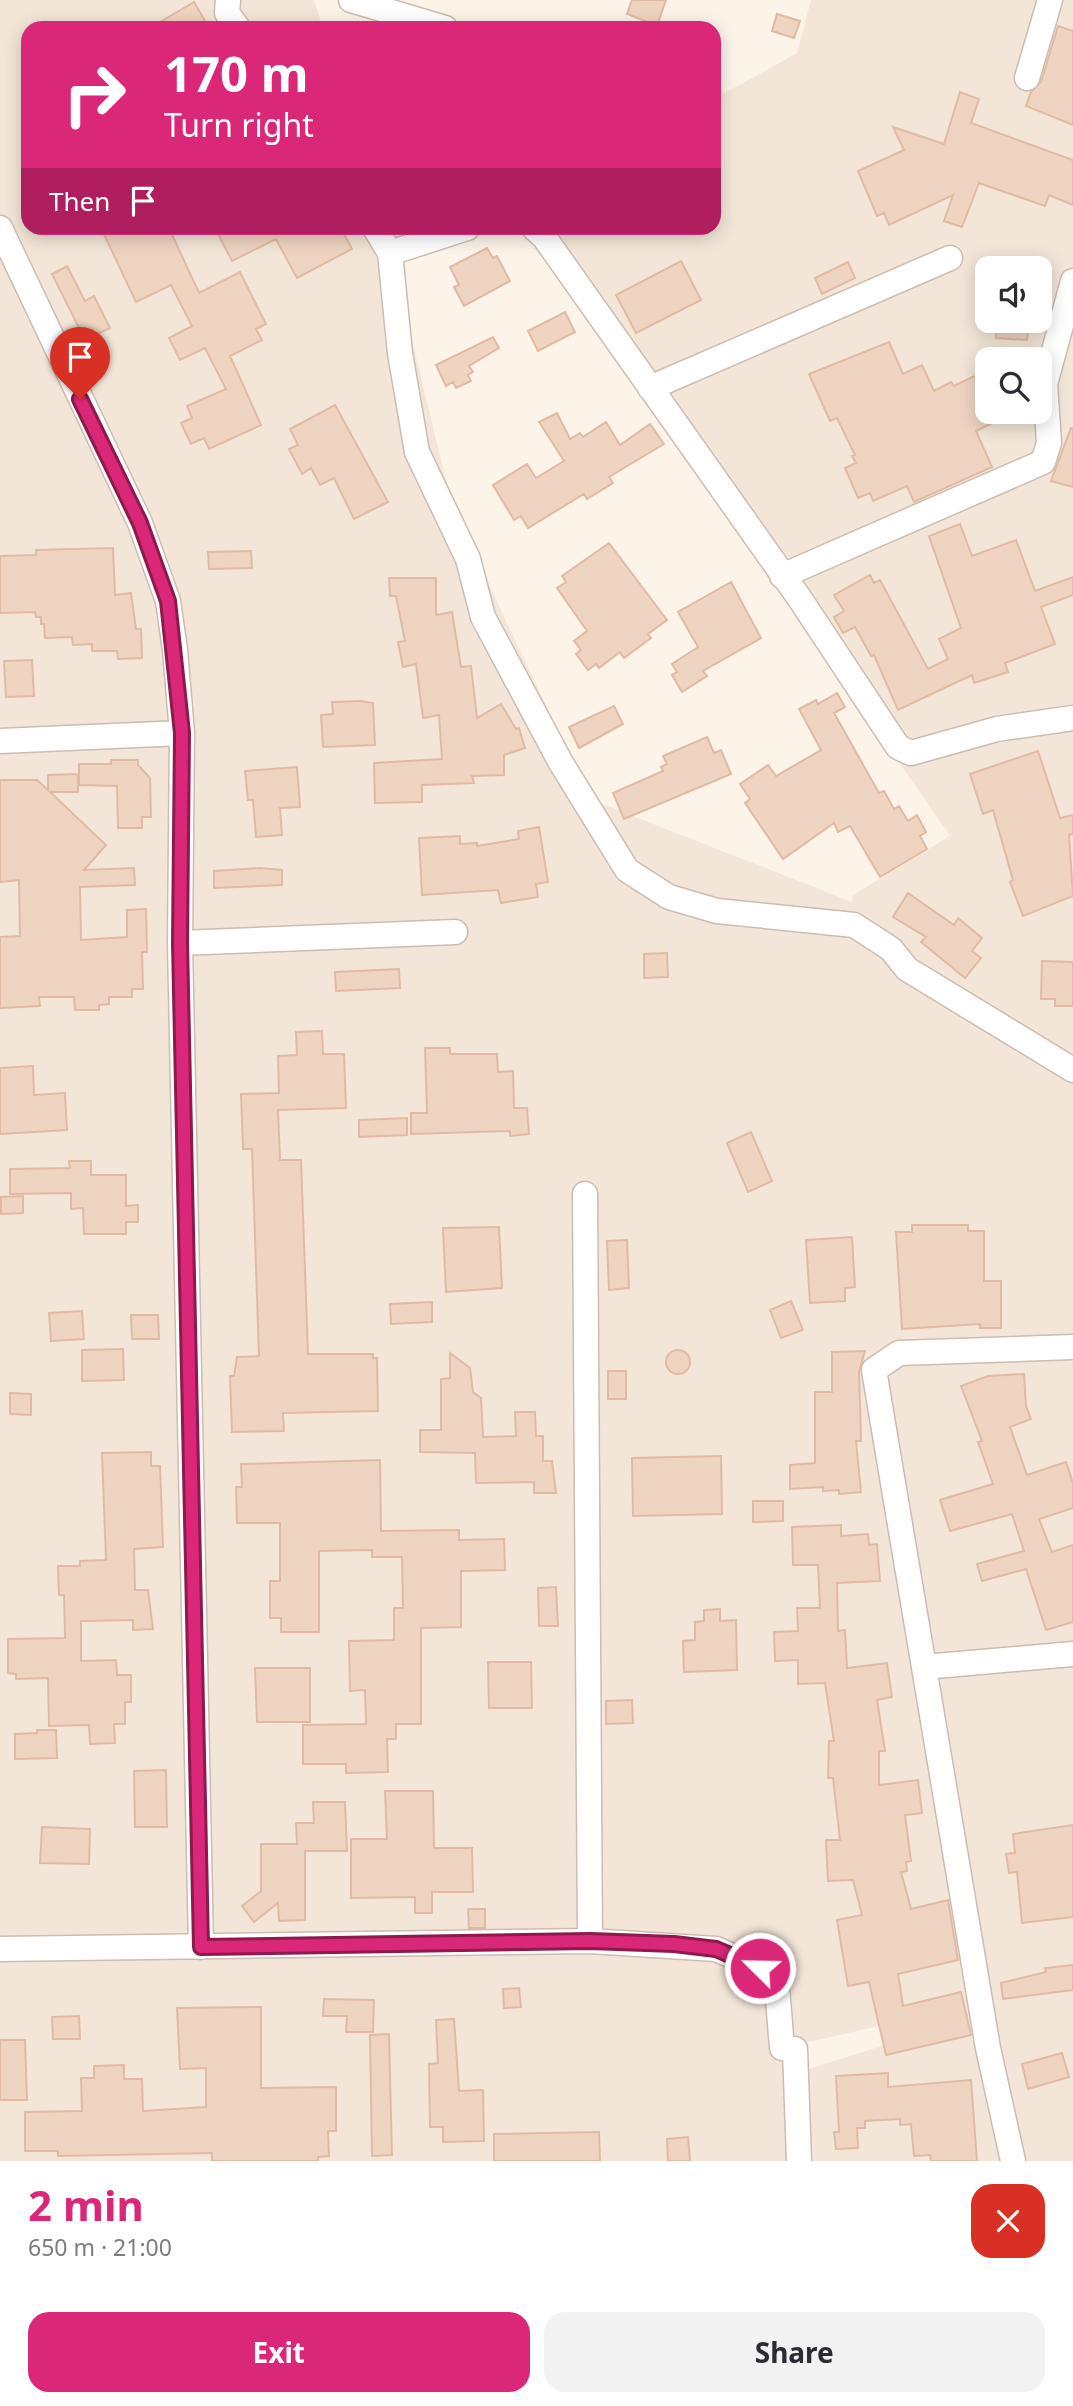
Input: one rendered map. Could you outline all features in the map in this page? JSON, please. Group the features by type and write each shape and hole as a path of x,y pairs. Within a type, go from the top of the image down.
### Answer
{"street":[{"path":"351,0 422,21"},
{"path":"1027,78 1049,0"},
{"path":"0,228 140,523 168,601 182,733 180,943 201,1947"},
{"path":"379,235 390,253 400,353 417,452 468,559 483,617 561,764 627,870 669,897 716,911 854,925 891,949 907,969 1073,1070"},
{"path":"390,253 445,235"},
{"path":"542,235 782,576 898,747 911,753 997,729 1073,718"},
{"path":"650,388 950,258"},
{"path":"782,576 1043,462 1049,443 1045,384 1073,281"},
{"path":"0,741 182,733"},
{"path":"180,943 455,932"},
{"path":"585,1194 590,1941"},
{"path":"1013,2161 988,2048 874,1370 899,1353 1073,1347"},
{"path":"925,1667 1073,1654"},
{"path":"0,1949 590,1941 716,1949 760,1968 777,1987 782,2048 795,2049 799,2161"}],"shaded area":[{"path":"0,0 314,0 321,21 21,21 21,235 387,235 452,506 590,799 852,902 853,895 950,836 535,235 721,235 721,95 797,53 811,0 1073,0 1073,2161 0,2161","holes":["959,2008 961,2021 796,2073 795,2045"]}],"building":[{"path":"632,0 666,0 659,21 644,21 627,14"},
{"path":"194,2 205,21 162,21"},
{"path":"777,14 800,21 794,38 772,31"},
{"path":"1058,26 1073,31 1073,125 1026,106 1031,92 1041,82"},
{"path":"960,92 979,99 971,123 1073,160 1073,205 1049,195 1045,206 979,183 962,227 944,221 953,195 889,225 884,213 877,216 858,171 904,150 893,127 944,144"},
{"path":"104,235 172,235 199,293 240,272 266,324 256,329 262,340 230,356 261,425 209,449 204,438 191,444 181,423 192,418 187,406 226,389 205,348 180,360 169,338 192,326 171,285 136,302"},
{"path":"219,235 345,235 352,249 297,278 276,239 232,261"},
{"path":"487,248 493,258 497,256 510,281 464,306 454,287 459,285 450,267"},
{"path":"681,261 701,300 636,333 616,295"},
{"path":"848,262 855,278 822,294 815,278"},
{"path":"67,266 85,301 94,296 110,328 85,340 52,274"},
{"path":"565,312 575,332 538,351 528,331"},
{"path":"996,333 1028,333 1027,340 996,338"},
{"path":"493,337 499,348 469,366 473,372 468,375 471,381 456,388 453,382 446,386 436,365"},
{"path":"889,342 903,374 922,365 934,391 951,382 954,386 975,376 975,424 990,424 976,431 992,467 914,502 907,486 873,501 870,493 858,498 845,468 856,463 852,456 855,455 837,418 830,421 809,374"},
{"path":"335,405 388,502 354,519 334,478 320,485 311,468 302,474 289,449 298,445 290,429"},
{"path":"557,413 570,439 580,433 583,437 606,422 620,445 650,424 664,444 609,477 613,483 587,499 584,494 528,528 521,516 514,520 493,485 527,464 536,478 564,461 539,422"},
{"path":"1073,428 1073,487 1051,481"},
{"path":"960,524 972,556 1016,540 1035,591 1073,577 1073,595 1041,607 1055,644 1005,663 1008,672 974,683 972,675 898,710 874,655 871,656 855,627 843,633 834,617 844,611 834,595 870,575 874,583 880,580 928,669 948,659 939,639 961,628 929,536"},
{"path":"609,543 667,620 648,634 651,638 624,658 620,652 599,668 596,664 588,670 576,654 581,650 574,641 587,631 557,588 566,582 562,576"},
{"path":"113,548 115,595 131,593 136,629 141,629 142,658 118,659 117,651 92,651 92,644 73,645 72,637 45,638 44,624 41,624 41,617 36,617 35,612 0,613 0,556 36,555 36,550"},
{"path":"251,551 252,568 209,569 208,552"},
{"path":"389,578 436,578 436,615 452,612 461,667 471,666 477,718 501,704 516,729 519,728 525,748 504,755 504,775 472,776 474,783 422,785 422,802 375,803 374,763 442,759 439,715 423,718 416,664 403,667 398,642 405,641 396,596 390,596"},
{"path":"731,582 761,638 703,671 707,676 682,692 672,675 677,672 672,664 698,647 678,612"},
{"path":"32,660 34,696 6,697 4,661"},
{"path":"837,693 845,707 834,713 879,793 884,791 894,809 899,806 908,821 917,815 926,832 920,836 927,849 880,877 850,826 838,832 834,823 783,859 745,803 750,799 740,784 768,765 776,776 821,750 799,709 816,700 818,704"},
{"path":"332,702 373,703 375,745 323,747 321,715 333,714"},
{"path":"614,706 623,724 579,748 569,727"},
{"path":"707,737 714,753 721,750 731,774 624,819 613,793 663,771 661,767 667,764 663,756"},
{"path":"1038,751 1060,818 1073,815 1073,834 1069,835 1073,896 1023,916 1010,882 1013,880 993,810 983,814 970,774"},
{"path":"111,760 138,760 138,765 150,778 151,817 142,817 142,828 118,828 117,786 79,785 79,764 111,764"},
{"path":"297,767 300,807 280,808 282,835 256,837 253,800 248,800 245,771"},
{"path":"78,774 78,792 50,792 106,845 84,870 134,868 135,885 80,887 81,940 127,937 127,910 146,909 147,952 142,952 143,989 132,989 132,997 109,997 109,1004 99,1005 99,1010 75,1010 74,997 39,997 40,1006 0,1008 0,937 20,936 19,880 0,882 0,780 37,780 48,790 48,775"},
{"path":"539,827 548,882 536,884 538,897 501,903 498,890 422,895 419,838 460,836 460,844 477,843 477,846 519,839 518,831"},
{"path":"260,868 282,870 282,885 214,888 214,871"},
{"path":"908,893 954,925 958,918 982,938 972,951 981,958 965,978 921,942 926,937 893,917"},
{"path":"667,953 668,977 644,978 644,954"},
{"path":"1042,961 1073,962 1073,1006 1055,1006 1055,999 1041,999"},
{"path":"399,969 400,988 336,991 335,972"},
{"path":"322,1031 323,1054 344,1054 346,1108 278,1110 280,1160 301,1160 308,1354 373,1354 373,1358 377,1358 378,1411 283,1413 284,1431 232,1432 230,1376 234,1376 237,1357 259,1356 252,1149 243,1149 241,1094 279,1093 278,1056 297,1055 296,1032"},
{"path":"425,1048 450,1048 450,1054 497,1054 498,1072 513,1071 514,1108 527,1108 529,1134 510,1136 510,1131 411,1134 411,1113 427,1113"},
{"path":"33,1066 34,1095 65,1093 67,1130 0,1134 0,1068"},
{"path":"407,1118 407,1135 359,1137 359,1120"},
{"path":"751,1132 772,1181 748,1192 727,1143"},
{"path":"69,1161 91,1161 91,1175 126,1175 126,1206 138,1205 138,1222 126,1222 126,1234 84,1234 83,1208 71,1209 71,1193 10,1194 10,1169 70,1168"},
{"path":"23,1196 23,1213 1,1214 1,1197"},
{"path":"912,1225 968,1225 968,1231 984,1231 984,1281 1001,1281 1001,1328 980,1328 980,1324 902,1329 896,1232 912,1232"},
{"path":"499,1227 502,1288 446,1292 443,1228"},
{"path":"852,1237 855,1287 845,1288 845,1301 810,1303 806,1240"},
{"path":"627,1240 629,1288 609,1290 607,1241"},
{"path":"791,1301 803,1330 781,1338 770,1310"},
{"path":"432,1302 432,1322 391,1324 390,1304"},
{"path":"82,1311 84,1339 51,1341 49,1313"},
{"path":"131,1315 158,1315 159,1339 132,1339"},
{"path":"123,1349 124,1380 82,1381 82,1350"},
{"path":"678,1350 686,1354 690,1362 686,1370 678,1374 670,1370 666,1362 670,1354"},
{"path":"865,1351 859,1372 861,1441 856,1441 861,1492 839,1494 839,1490 823,1491 823,1487 790,1489 790,1465 815,1463 815,1392 832,1392 832,1352"},
{"path":"450,1353 470,1368 473,1392 481,1398 483,1437 516,1436 515,1412 535,1412 536,1436 543,1436 543,1461 552,1461 556,1493 534,1493 534,1482 476,1483 475,1453 420,1452 420,1430 441,1430 441,1379 450,1378"},
{"path":"608,1371 626,1371 626,1399 608,1399"},
{"path":"1024,1374 1026,1406 1031,1419 1010,1427 1027,1475 1066,1462 1073,1483 1073,1508 1039,1519 1052,1552 1073,1545 1073,1622 1046,1630 1026,1569 982,1581 977,1564 1024,1551 1012,1514 950,1531 940,1500 993,1484 978,1442 982,1441 961,1386 988,1376"},
{"path":"10,1393 31,1394 31,1415 10,1414"},
{"path":"151,1452 151,1466 160,1466 163,1547 134,1549 135,1590 148,1590 153,1629 133,1630 133,1620 81,1621 81,1661 116,1660 117,1675 131,1675 131,1702 125,1702 125,1724 114,1724 115,1743 90,1744 89,1725 49,1726 48,1678 16,1679 16,1674 8,1673 8,1639 65,1638 64,1595 59,1595 58,1566 80,1566 80,1561 106,1560 102,1453"},
{"path":"721,1456 722,1514 633,1516 632,1458"},
{"path":"380,1460 381,1531 459,1530 459,1540 504,1539 505,1570 461,1571 461,1627 421,1628 421,1724 396,1724 396,1739 387,1739 388,1772 346,1773 346,1764 303,1764 303,1725 366,1724 365,1690 350,1691 349,1641 394,1640 394,1608 403,1608 402,1557 372,1557 372,1550 319,1551 319,1632 281,1632 281,1618 270,1618 270,1581 280,1581 280,1523 237,1523 236,1487 242,1487 241,1464"},
{"path":"753,1501 783,1501 783,1521 753,1522"},
{"path":"841,1525 841,1536 868,1534 869,1545 877,1544 880,1581 837,1583 838,1631 845,1630 847,1668 887,1663 892,1697 877,1700 885,1751 879,1751 879,1785 918,1780 922,1813 905,1815 911,1861 906,1862 907,1871 901,1872 911,1909 948,1900 958,1960 898,1974 903,2006 961,1992 971,2035 886,2055 869,1982 848,1986 837,1920 862,1915 853,1880 828,1881 826,1840 840,1840 833,1778 828,1778 829,1741 834,1741 825,1683 798,1684 798,1660 775,1661 774,1632 798,1631 797,1608 820,1608 818,1565 793,1565 792,1527"},
{"path":"556,1587 558,1626 539,1626 538,1588"},
{"path":"720,1609 720,1621 736,1620 737,1670 684,1672 683,1641 695,1640 695,1622 704,1621 704,1610"},
{"path":"488,1662 531,1662 532,1708 489,1708"},
{"path":"255,1668 310,1668 310,1722 257,1722"},
{"path":"632,1700 633,1723 606,1724 606,1701"},
{"path":"37,1730 56,1730 57,1758 15,1759 15,1734 37,1733"},
{"path":"166,1770 167,1827 135,1827 134,1771"},
{"path":"385,1791 433,1791 434,1848 472,1848 473,1892 432,1892 432,1913 415,1913 415,1897 351,1898 351,1839 387,1839"},
{"path":"313,1802 345,1802 347,1851 305,1851 305,1920 279,1921 278,1903 254,1922 242,1906 261,1891 261,1844 297,1844 296,1823 314,1823"},
{"path":"1073,1825 1073,1917 1022,1923 1017,1872 1009,1873 1006,1854 1015,1853 1013,1834"},
{"path":"42,1827 90,1829 89,1864 40,1863"},
{"path":"468,1909 485,1909 485,1928 469,1928"},
{"path":"1073,1965 1073,1990 1003,1999 1001,1983 1046,1972 1045,1968"},
{"path":"519,1988 521,2007 504,2008 503,1989"},
{"path":"324,1999 374,2000 373,2032 346,2032 347,2016 323,2016"},
{"path":"261,2007 261,2088 336,2087 336,2131 328,2131 329,2156 318,2157 318,2161 212,2161 212,2153 58,2156 58,2151 25,2151 25,2112 82,2111 81,2078 94,2078 94,2066 124,2065 124,2079 142,2079 143,2111 206,2107 206,2068 180,2069 177,2008"},
{"path":"79,2016 80,2039 53,2039 52,2017"},
{"path":"454,2019 459,2091 483,2090 484,2141 443,2142 443,2127 430,2127 429,2064 438,2063 436,2020"},
{"path":"389,2034 392,2155 372,2156 370,2035"},
{"path":"0,2040 25,2040 27,2100 0,2100"},
{"path":"1062,2053 1069,2077 1028,2089 1022,2064"},
{"path":"888,2073 888,2087 971,2080 977,2161 931,2161 930,2155 914,2156 911,2124 900,2125 900,2119 865,2121 865,2128 857,2128 858,2148 836,2149 834,2132 839,2132 836,2076"},
{"path":"599,2132 600,2161 494,2161 494,2134"},
{"path":"688,2137 690,2161 668,2161 667,2139"}],"route":[{"path":"80,399 140,523 168,601 182,733 180,943 201,1947 590,1941 674,1944 716,1949 760,1968"}]}
